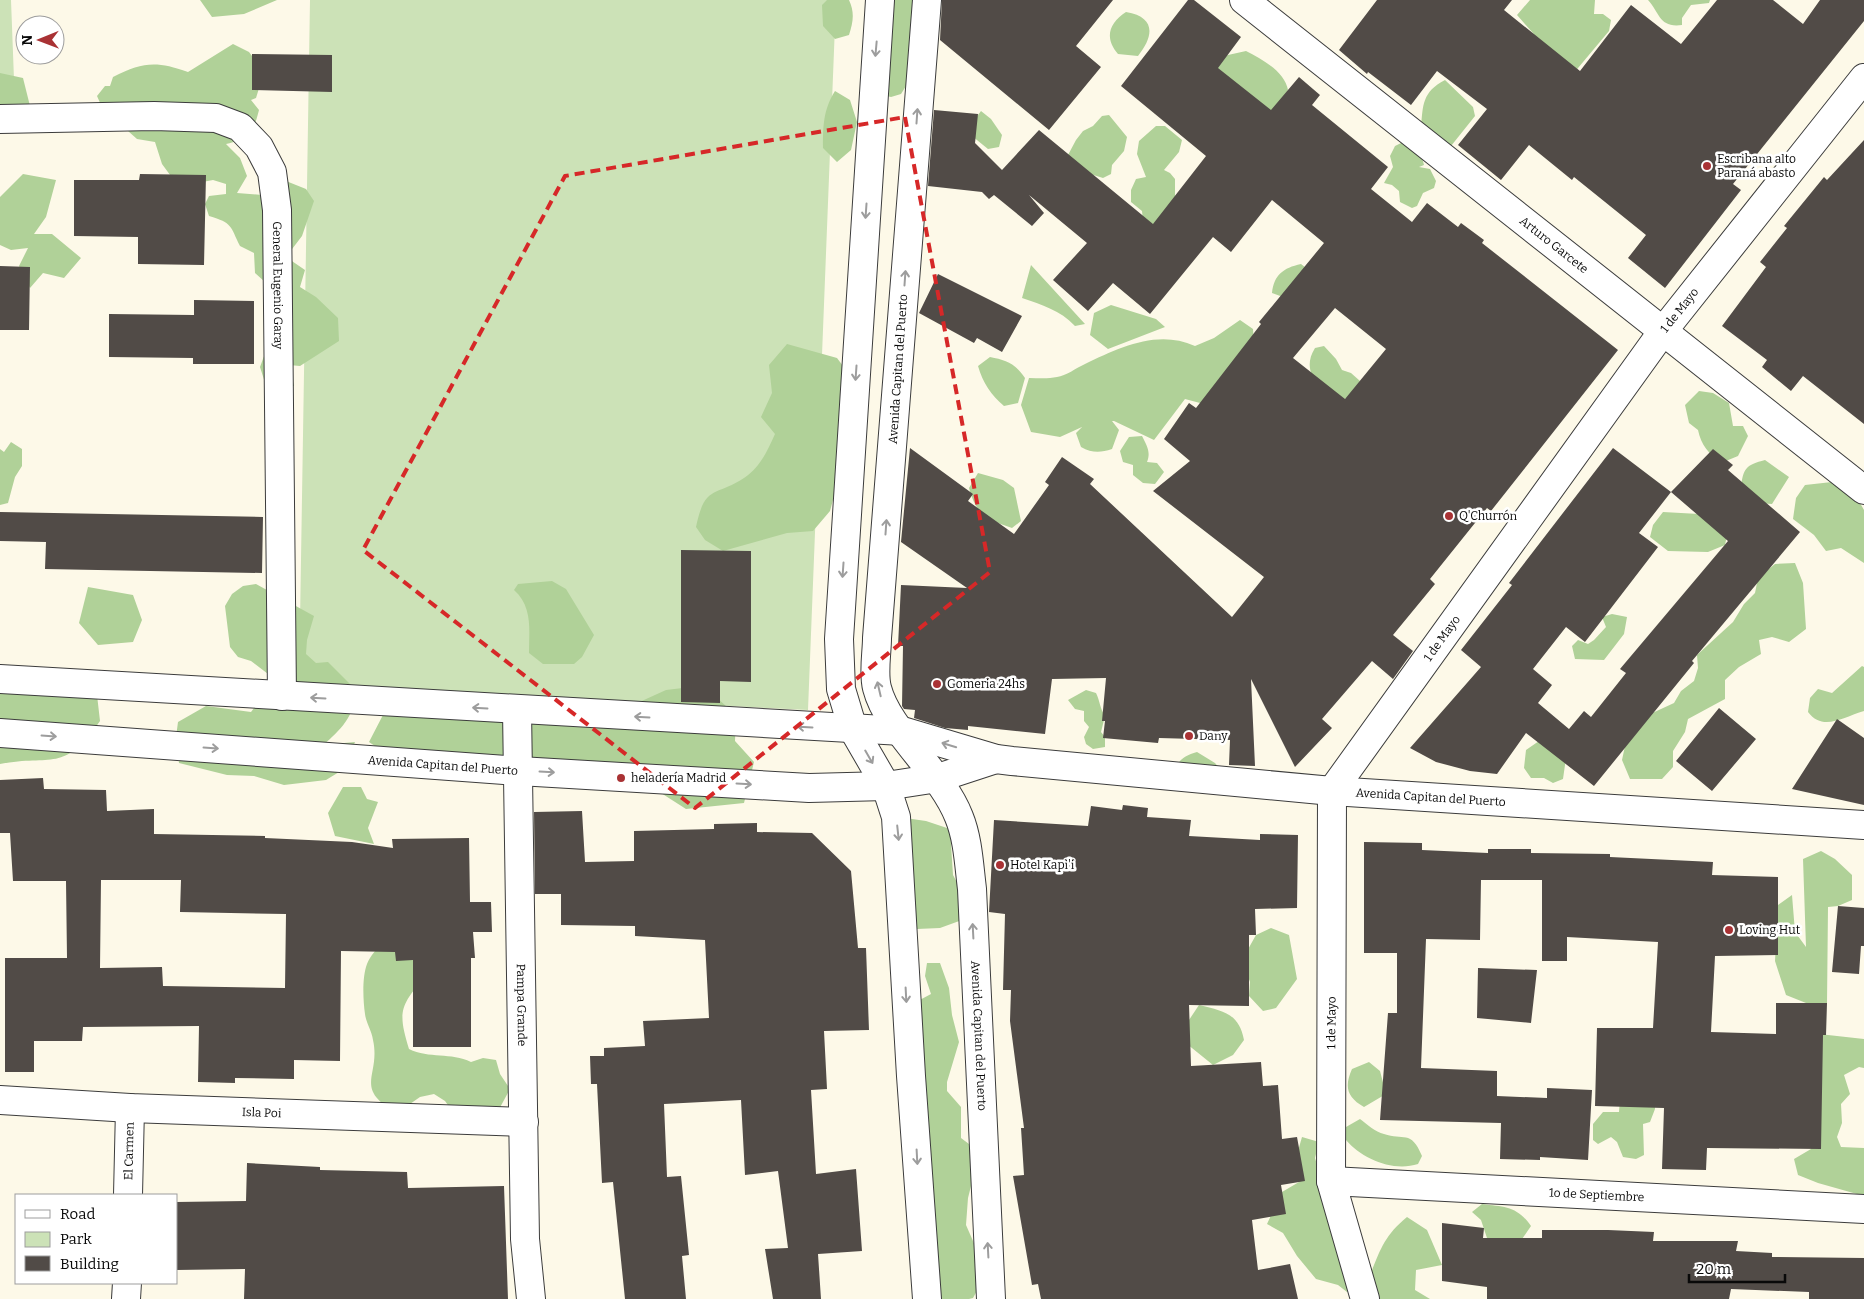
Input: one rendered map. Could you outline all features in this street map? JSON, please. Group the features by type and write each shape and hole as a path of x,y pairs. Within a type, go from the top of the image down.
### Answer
{"street":[{"path":"880,0 839,639 841,689 853,729 886,786 896,817 900,850 911,1076 928,1299"},
{"name":"Avenida Capitan del Puerto","path":"927,0 877,638 876,686 884,708 938,778 959,817 966,847 972,889 991,1299"},
{"name":"Arturo Garcete","path":"1244,0 1864,490"},
{"name":"1 de Mayo","path":"1365,1299 1331,1181 1332,791 1662,331 1864,78"},
{"name":"General Eugenio Garay","path":"0,119 154,116 216,118 240,127 259,147 272,172 277,210 282,696"},
{"name":"Avenida Capitan del Puerto","path":"0,679 902,731 996,759 1332,791 1864,825"},
{"name":"Pampa Grande","path":"518,710 525,1239 531,1299"},
{"name":"Avenida Capitan del Puerto","path":"0,733 518,771 809,788 886,786 938,778 996,759"},
{"name":"Isla Poi","path":"0,1100 130,1108 524,1122"},
{"name":"El Carmen","path":"128,1194 130,1108"},
{"name":"1o de Septiembre","path":"1331,1181 1864,1209"},
{"path":"126,1299 127,1284"}],"highlighted area":[{"path":"905,117 990,572 695,808 363,550 565,176"}],"green space":[{"path":"0,0 11,0 15,106 0,106"},
{"path":"200,0 277,0 244,14 212,17"},
{"path":"310,0 836,0 808,710 299,684"},
{"path":"827,0 849,0 853,18 849,35 835,39 823,26 822,5"},
{"path":"870,0 917,0 911,78 901,94 891,97 878,94 862,73"},
{"path":"1530,0 1595,0 1594,14 1603,14 1611,20 1609,31 1573,74 1539,44 1533,33 1517,15"},
{"path":"1648,0 1710,0 1709,3 1691,5 1682,18 1682,25 1674,25 1664,22"},
{"path":"1126,12 1143,18 1149,28 1147,41 1138,56 1118,54 1111,42 1110,31 1112,26"},
{"path":"233,44 249,52 264,72 256,98 251,100 259,110 252,130 240,140 226,144 240,158 247,176 237,193 262,195 286,181 306,189 314,201 302,236 286,257 305,270 300,287 316,297 338,318 339,341 300,366 289,365 294,386 267,389 260,367 271,337 265,282 255,273 254,253 240,246 227,223 209,216 205,204 209,196 226,194 226,184 213,180 192,184 173,179 162,164 155,142 137,139 128,131 129,122 109,123 97,96 105,86 110,86 113,77 133,68 158,65 188,72"},
{"path":"1246,51 1272,67 1286,83 1288,90 1273,117 1212,76 1219,57"},
{"path":"0,73 23,78 30,106 0,133"},
{"path":"1445,80 1473,107 1475,116 1451,146 1421,128 1423,106 1428,94"},
{"path":"835,91 850,100 857,122 851,150 837,162 823,148 826,112"},
{"path":"981,111 991,119 1002,135 999,147 988,149 972,136 972,123"},
{"path":"1109,115 1127,137 1124,151 1112,165 1111,174 1103,178 1084,172 1068,155 1083,131 1093,126 1102,116"},
{"path":"1156,126 1165,126 1182,140 1179,152 1164,170 1175,179 1175,201 1161,232 1143,221 1142,211 1131,202 1131,190 1136,179 1146,177 1137,154 1139,141"},
{"path":"1407,140 1421,154 1424,165 1419,167 1430,169 1436,181 1434,188 1423,193 1417,206 1412,208 1400,202 1399,191 1392,185 1384,183 1393,167 1390,156 1395,146"},
{"path":"23,174 56,180 46,217 34,234 52,234 81,258 64,278 43,273 30,288 19,266 28,248 11,250 0,245 0,197"},
{"path":"1301,264 1310,271 1283,297 1272,293 1275,281 1280,273"},
{"path":"1031,265 1085,324 1075,326 1057,312 1022,298"},
{"path":"1111,305 1156,319 1165,327 1108,349 1090,335 1094,313"},
{"path":"1240,320 1253,329 1255,357 1215,407 1185,399 1154,440 1114,421 1112,421 1119,430 1112,449 1104,451 1096,452 1081,447 1076,433 1082,427 1060,437 1031,432 1021,405 1029,378 1047,378 1067,374 1111,352 1152,340 1167,339 1195,346 1214,338"},
{"path":"787,344 837,358 852,378 844,459 830,511 813,531 787,533 723,551 705,540 696,527 699,513 707,498 712,494 750,474 759,464 769,447 775,434 761,417 772,393 769,365"},
{"path":"1324,346 1336,359 1342,370 1351,373 1360,381 1352,394 1335,406 1318,386 1311,372 1311,357 1315,348"},
{"path":"990,357 1010,363 1025,378 1018,403 1004,406 988,388 978,366"},
{"path":"1699,391 1713,393 1729,403 1733,426 1743,426 1748,436 1738,456 1721,463 1706,449 1698,430 1689,423 1685,405"},
{"path":"1142,436 1147,446 1147,462 1157,463 1164,472 1155,484 1143,483 1133,475 1133,465 1123,462 1120,451 1129,437"},
{"path":"11,442 22,449 22,466 15,477 8,503 0,505 0,449 4,452"},
{"path":"1765,460 1789,477 1772,504 1758,503 1741,488 1744,472 1747,468"},
{"path":"978,473 1003,480 1014,488 1021,521 1012,528 989,519 975,505 969,488"},
{"path":"1832,482 1853,491 1864,510 1864,563 1841,548 1826,551 1814,535 1793,519 1796,498 1805,485"},
{"path":"1663,512 1717,515 1728,530 1725,545 1708,552 1668,551 1650,537 1653,525"},
{"path":"1795,563 1803,583 1806,629 1789,642 1772,637 1759,640 1761,654 1739,667 1725,680 1725,699 1688,719 1685,732 1673,751 1673,767 1662,779 1630,779 1622,760 1625,746 1648,715 1674,703 1681,691 1694,681 1698,668 1697,655 1733,622 1744,604 1755,593 1758,578 1775,564"},
{"path":"552,581 566,589 594,635 582,657 574,664 543,664 529,653 529,619 524,604 514,590 518,584"},
{"path":"256,584 314,616 307,640 306,654 316,663 328,662 357,691 353,708 346,722 323,745 355,742 344,769 326,780 284,785 254,776 227,775 179,763 176,737 178,722 206,706 251,712 268,690 272,677 251,661 238,657 230,647 225,606 232,594 243,586"},
{"path":"88,587 133,595 142,620 133,642 98,645 79,623"},
{"path":"1612,614 1627,617 1624,634 1604,660 1575,659 1572,646 1578,640 1588,644 1594,640 1606,627 1602,617"},
{"path":"1862,666 1864,667 1864,711 1827,722 1814,718 1808,712 1810,698 1818,689 1832,693"},
{"path":"0,671 97,695 100,721 76,749 66,755 56,759 0,764"},
{"path":"691,687 716,697 736,715 735,741 754,762 744,803 686,809 622,768 520,757 391,757 369,742 384,713 542,711 564,726 591,724 666,690"},
{"path":"1086,690 1096,693 1105,716 1101,732 1105,737 1105,747 1093,749 1086,744 1084,737 1089,727 1084,721 1084,711 1075,709 1068,700"},
{"path":"1539,741 1566,758 1563,779 1553,783 1544,778 1531,778 1524,768 1526,750"},
{"path":"1197,752 1215,763 1220,769 1173,771 1183,759"},
{"path":"343,787 361,787 367,799 378,802 368,828 374,844 335,836 328,813"},
{"path":"905,818 926,821 950,829 953,875 961,890 962,920 940,928 917,929 911,917"},
{"path":"1821,851 1835,859 1852,875 1852,900 1838,906 1828,907 1827,1003 1821,1009 1786,995 1775,961 1778,905 1792,895 1795,932 1806,947 1803,859"},
{"path":"1271,928 1289,935 1297,979 1276,1008 1263,1011 1249,996 1250,982 1242,960 1256,935"},
{"path":"407,934 425,976 406,1002 402,1017 409,1049 424,1054 456,1057 471,1062 483,1058 496,1060 500,1074 510,1089 497,1113 453,1112 445,1101 434,1094 420,1097 397,1113 375,1096 371,1081 374,1063 373,1040 366,1017 364,1002 365,969 382,941"},
{"path":"927,963 940,963 949,988 952,1015 959,1042 947,1082 947,1091 961,1107 961,1138 973,1147 978,1158 968,1198 966,1225 987,1273 973,1298 969,1299 940,1299 941,1294 937,1287 916,1002 931,994 925,976"},
{"path":"1199,1005 1229,1015 1242,1031 1244,1040 1233,1055 1213,1065 1187,1044 1189,1020"},
{"path":"1819,1034 1864,1039 1864,1068 1859,1067 1844,1075 1850,1094 1841,1104 1842,1123 1837,1137 1841,1147 1864,1148 1864,1196 1818,1183 1798,1175 1794,1159 1811,1149"},
{"path":"1369,1062 1380,1071 1386,1094 1364,1107 1351,1095 1348,1081 1352,1069"},
{"path":"1622,1071 1655,1096 1655,1109 1650,1122 1643,1124 1644,1155 1636,1159 1623,1157 1617,1142 1611,1137 1598,1144 1593,1140 1593,1124 1603,1112 1619,1112"},
{"path":"1360,1119 1381,1133 1410,1139 1414,1142 1422,1156 1418,1164 1408,1166 1388,1165 1360,1153 1346,1140 1346,1127"},
{"path":"1302,1137 1319,1142 1315,1158 1323,1184 1324,1208 1335,1237 1360,1282 1347,1292 1338,1285 1316,1279 1297,1256 1283,1233 1267,1224 1282,1192 1299,1182 1298,1151"},
{"path":"1482,1204 1510,1209 1526,1219 1531,1226 1520,1242 1503,1238 1487,1238 1481,1220 1472,1212"},
{"path":"1407,1217 1427,1230 1442,1265 1416,1270 1415,1290 1430,1299 1380,1299 1369,1278 1388,1237"}],"building":[{"path":"942,0 1113,0 1076,46 1101,67 1049,130 940,40"},
{"path":"1188,0 1194,0 1241,37 1218,68 1271,110 1299,77 1320,95 1312,105 1388,167 1371,189 1412,222 1427,203 1458,227 1461,223 1484,240 1482,243 1618,350 1491,511 1487,508 1430,579 1435,584 1393,635 1413,651 1393,679 1372,661 1322,719 1332,728 1295,767 1251,679 1255,766 1229,765 1230,740 1159,738 1158,743 1103,738 1105,721 1102,721 1106,678 1052,679 1045,734 968,726 968,730 945,728 914,718 915,710 904,709 902,706 903,646 898,646 901,585 967,588 901,542 910,448 973,494 968,501 1014,534 1049,485 1045,482 1062,457 1094,479 1090,484 1232,617 1264,577 1153,491 1190,461 1164,439 1189,403 1196,408 1261,324 1259,322 1324,243 1272,200 1231,252 1213,237 1150,314 1113,283 1088,311 1053,280 1087,243 1029,195 1044,213 1032,226 994,195 989,199 982,192 928,186 934,110 978,114 975,143 1002,170 1039,130 1153,224 1206,156 1121,86","holes":["1335,308 1386,349 1345,399 1293,358"]},
{"path":"1377,0 1512,0 1504,10 1580,71 1631,5 1681,44 1717,0 1773,0 1803,24 1820,0 1864,0 1864,21 1733,184 1741,190 1665,288 1628,258 1646,235 1574,177 1572,180 1529,145 1501,180 1458,145 1487,109 1437,71 1411,105 1368,72 1367,74 1339,50"},
{"path":"252,54 332,55 332,92 252,90"},
{"path":"1864,140 1864,424 1803,376 1791,391 1762,367 1767,360 1722,326 1766,267 1760,262 1787,228 1784,226 1824,177 1827,180"},
{"path":"140,174 206,175 204,265 138,264 138,237 74,236 74,180 139,180"},
{"path":"0,266 30,267 29,330 0,330"},
{"path":"938,274 1022,316 1002,352 977,338 974,343 919,313"},
{"path":"194,300 254,301 254,364 193,364 193,358 109,357 109,314 194,315"},
{"path":"1613,448 1671,492 1713,449 1733,465 1728,470 1800,532 1692,661 1694,663 1594,786 1526,733 1497,774 1470,771 1436,762 1410,748 1481,667 1461,650 1512,585 1509,583","holes":["1671,492 1728,541 1620,669 1626,673 1591,717 1584,711 1569,729 1538,703 1552,685 1533,669 1566,627 1585,642 1658,547 1639,533"]},
{"path":"0,512 263,517 262,573 45,569 46,542 0,541"},
{"path":"681,550 751,551 751,682 720,681 720,703 681,702"},
{"path":"1719,708 1756,739 1712,791 1676,761"},
{"path":"1837,719 1864,738 1864,805 1792,789"},
{"path":"43,778 44,789 106,790 107,811 154,809 154,834 265,836 265,838 352,842 393,848 392,839 469,838 470,902 491,902 492,932 473,932 475,958 471,958 471,1047 413,1047 413,960 396,961 395,952 341,951 340,1061 294,1060 294,1079 235,1078 235,1083 198,1082 199,1026 83,1027 82,1041 34,1041 34,1072 5,1072 5,958 67,958 66,881 13,881 10,833 0,833 0,780","holes":["101,880 181,880 180,912 286,914 285,988 163,986 162,967 100,968"]},
{"path":"1123,805 1148,808 1147,817 1191,820 1189,836 1260,840 1260,834 1298,835 1297,908 1255,909 1256,935 1249,935 1249,1006 1189,1005 1191,1066 1261,1062 1263,1086 1278,1085 1282,1139 1297,1137 1305,1181 1281,1185 1286,1214 1252,1220 1258,1270 1290,1264 1298,1299 1041,1299 1038,1284 1032,1285 1013,1176 1024,1175 1021,1128 1024,1128 1010,1021 1011,990 1003,990 1005,914 989,912 994,820 1088,826 1091,806 1122,810"},
{"path":"582,811 585,862 634,861 634,831 714,829 714,824 757,823 757,832 812,833 851,871 858,948 866,948 869,1030 824,1031 827,1089 811,1090 816,1174 856,1169 862,1251 818,1254 821,1299 773,1299 765,1249 788,1248 778,1171 745,1175 741,1100 664,1104 667,1177 681,1176 689,1255 682,1256 686,1299 625,1299 613,1182 602,1183 597,1084 591,1084 590,1056 604,1056 604,1048 645,1046 643,1021 709,1018 705,940 635,936 635,926 561,925 561,894 535,894 534,812"},
{"path":"1364,842 1422,843 1422,850 1488,853 1488,849 1531,849 1531,853 1610,854 1610,857 1713,862 1712,875 1778,877 1778,955 1715,956 1711,1032 1776,1034 1776,1003 1827,1003 1826,1035 1823,1035 1821,1149 1707,1148 1706,1170 1662,1169 1664,1108 1595,1106 1597,1028 1653,1028 1658,942 1567,937 1567,961 1542,961 1542,880 1481,880 1480,940 1426,939 1421,1068 1497,1071 1497,1096 1547,1098 1547,1088 1592,1090 1588,1160 1540,1157 1540,1160 1500,1159 1501,1123 1380,1120 1388,1013 1397,1013 1397,953 1364,953"},
{"path":"1838,906 1864,908 1864,946 1861,946 1859,974 1832,972"},
{"path":"1478,968 1537,970 1531,1023 1477,1018"},
{"path":"247,1163 320,1167 320,1170 407,1172 408,1188 504,1186 508,1299 244,1299 245,1269 178,1270 178,1202 246,1201"},
{"path":"1442,1223 1484,1228 1483,1238 1542,1238 1542,1230 1654,1232 1653,1241 1738,1241 1736,1251 1772,1253 1772,1257 1864,1258 1864,1299 1809,1299 1809,1292 1731,1289 1729,1299 1487,1299 1487,1287 1442,1281"}],"place":[{"name":"Escribana alto Paraná abasto","path":"1707,166"},
{"name":"Q'Churrón","path":"1449,516"},
{"name":"Gomeria 24hs","path":"937,684"},
{"name":"Dany","path":"1189,736"},
{"name":"heladería Madrid","path":"621,778"},
{"name":"Hotel Kapi'i","path":"1000,865"},
{"name":"Loving Hut","path":"1729,930"}]}
